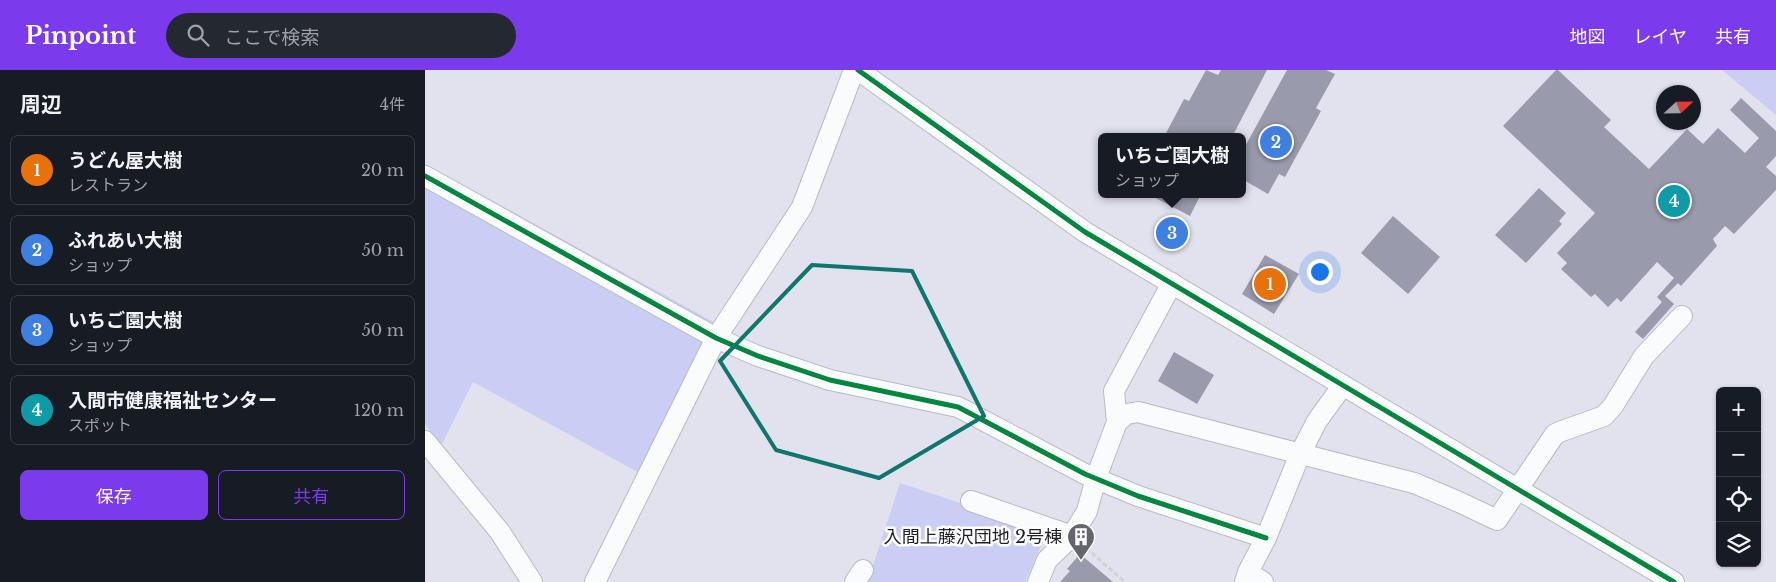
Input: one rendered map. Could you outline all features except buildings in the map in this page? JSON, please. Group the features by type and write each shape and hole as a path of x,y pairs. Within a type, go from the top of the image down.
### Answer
{"street":[{"path":"595,582 716,338 802,207 853,70"},
{"path":"858,70 1085,232 1674,582"},
{"path":"425,176 716,338 758,356 831,380 958,407 1096,478 1138,496 1266,538"},
{"path":"1038,582 1047,560 1072,536 1087,511 1096,478 1117,422 1115,391 1172,284"},
{"path":"1117,422 1127,414 1138,412 1414,483 1497,520 1555,434 1604,416 1613,406 1644,356 1682,316"},
{"path":"1252,579 1266,538 1300,454 1317,421 1343,385"},
{"path":"425,441 499,532 532,582"},
{"path":"971,501 1072,536"}],"path":[{"path":"1072,536 1125,582"}],"highlighted area":[{"path":"812,265 912,271 984,416 879,478 776,450 720,361"}],"shaded area":[{"path":"1722,70 1776,70 1776,115"},
{"path":"425,164 732,332 645,476 473,382 441,446 425,424"},
{"path":"900,483 1047,532 1025,582 864,582 872,569"}],"cycle path":[{"path":"858,70 1085,232 1674,582"},
{"path":"425,176 716,338 758,356 830,380 958,407 1085,474 1138,496 1266,538"}],"place":[{"name":"ふれあい大樹","path":"1276,142"},
{"name":"入間市健康福祉センター","path":"1674,201"},
{"name":"いちご園大樹","path":"1172,233"},
{"name":"うどん屋大樹","path":"1270,284"},
{"name":"入間上藤沢団地 2号棟","path":"1081,561"}]}
